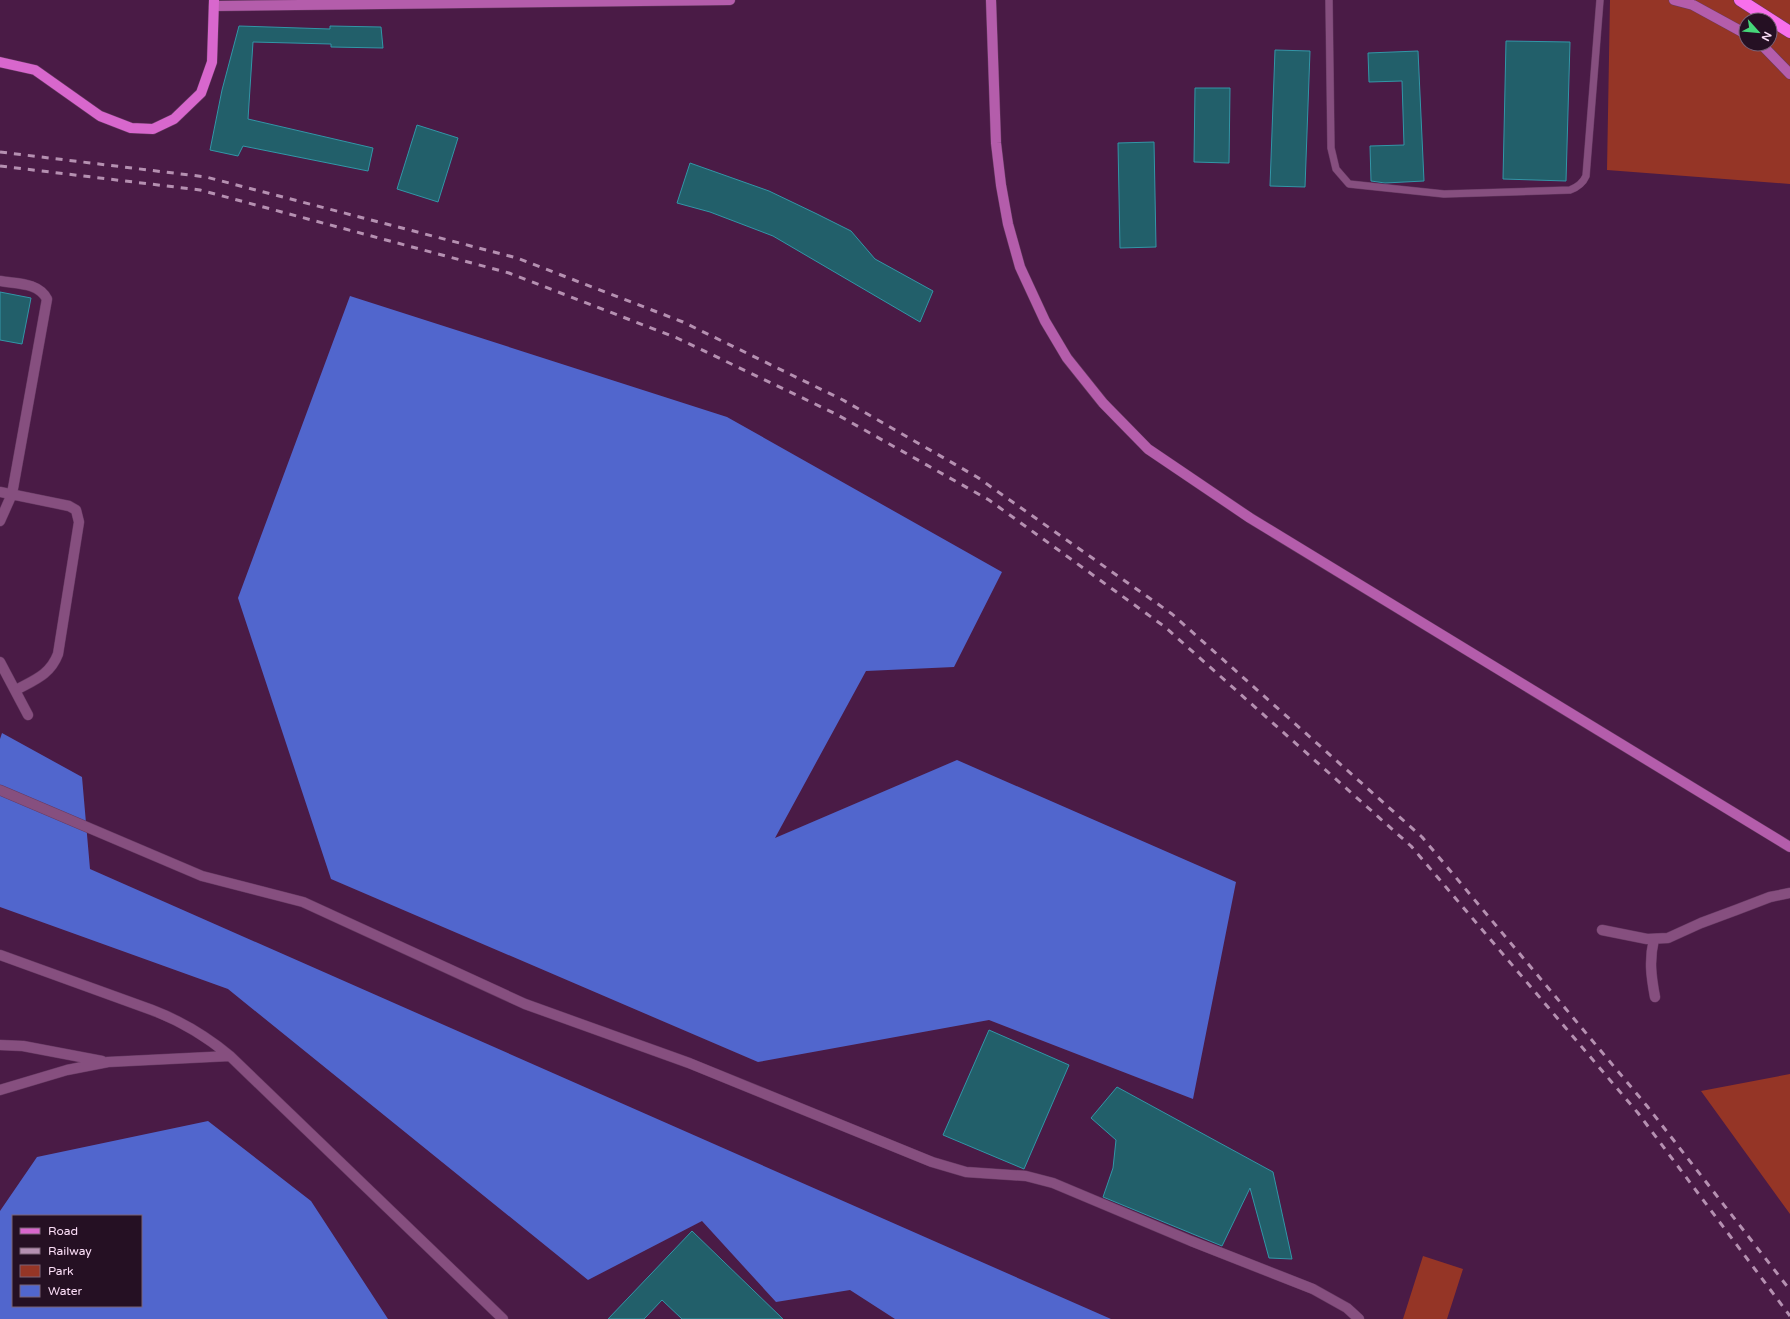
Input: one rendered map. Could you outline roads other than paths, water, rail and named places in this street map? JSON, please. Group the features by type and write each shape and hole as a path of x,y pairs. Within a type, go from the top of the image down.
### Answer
{"highway":[{"path":"1740,0 1790,32"}],"main road":[{"path":"0,62 35,70 100,116 131,128 154,128 174,119 201,93 212,62 214,3"}],"street":[{"path":"214,3 730,0"},
{"path":"991,0 996,143 1006,208 1018,260 1045,321 1067,358 1103,403 1148,449 1250,518 1790,847"},
{"path":"1674,0 1693,5 1738,30"},
{"path":"1769,52 1790,74"},
{"path":"0,281 35,287 44,292 47,299 12,494 0,521"},
{"path":"0,492 69,506 76,510 79,522 58,654 55,663 46,673 16,690"},
{"path":"0,662 28,715"},
{"path":"0,790 202,876 303,902 525,1004 689,1063 932,1162 966,1172 1026,1176 1053,1183 1191,1241 1313,1289 1347,1308 1359,1319"},
{"path":"1602,930 1647,939 1668,938 1708,920 1770,897 1790,893"},
{"path":"1654,938 1650,954 1655,997"},
{"path":"0,955 173,1018 212,1040 503,1319"},
{"path":"0,1045 23,1046 108,1062"},
{"path":"0,1090 67,1070 108,1062 230,1056"}],"lane":[{"path":"1329,0 1331,148 1336,169 1349,184 1444,194 1570,190 1579,186 1584,180 1586,176 1600,0"}],"water":[{"path":"350,296 727,417 1002,572 954,667 866,671 775,838 957,760 1236,882 1193,1099 989,1020 758,1062 331,879 238,598"},
{"path":"2,733 82,777 90,869 1111,1319 895,1319 850,1290 776,1302 702,1221 588,1280 228,989 0,907 0,739"},
{"path":"208,1121 311,1201 388,1319 0,1319 0,1211 37,1157"}],"railway":[{"path":"0,152 206,177 517,258 683,322 843,400 977,477 1172,614 1422,837 1647,1106 1790,1290"},
{"path":"0,166 200,190 509,273 677,338 836,414 989,500 1165,627 1411,846 1638,1113 1790,1316"}]}
